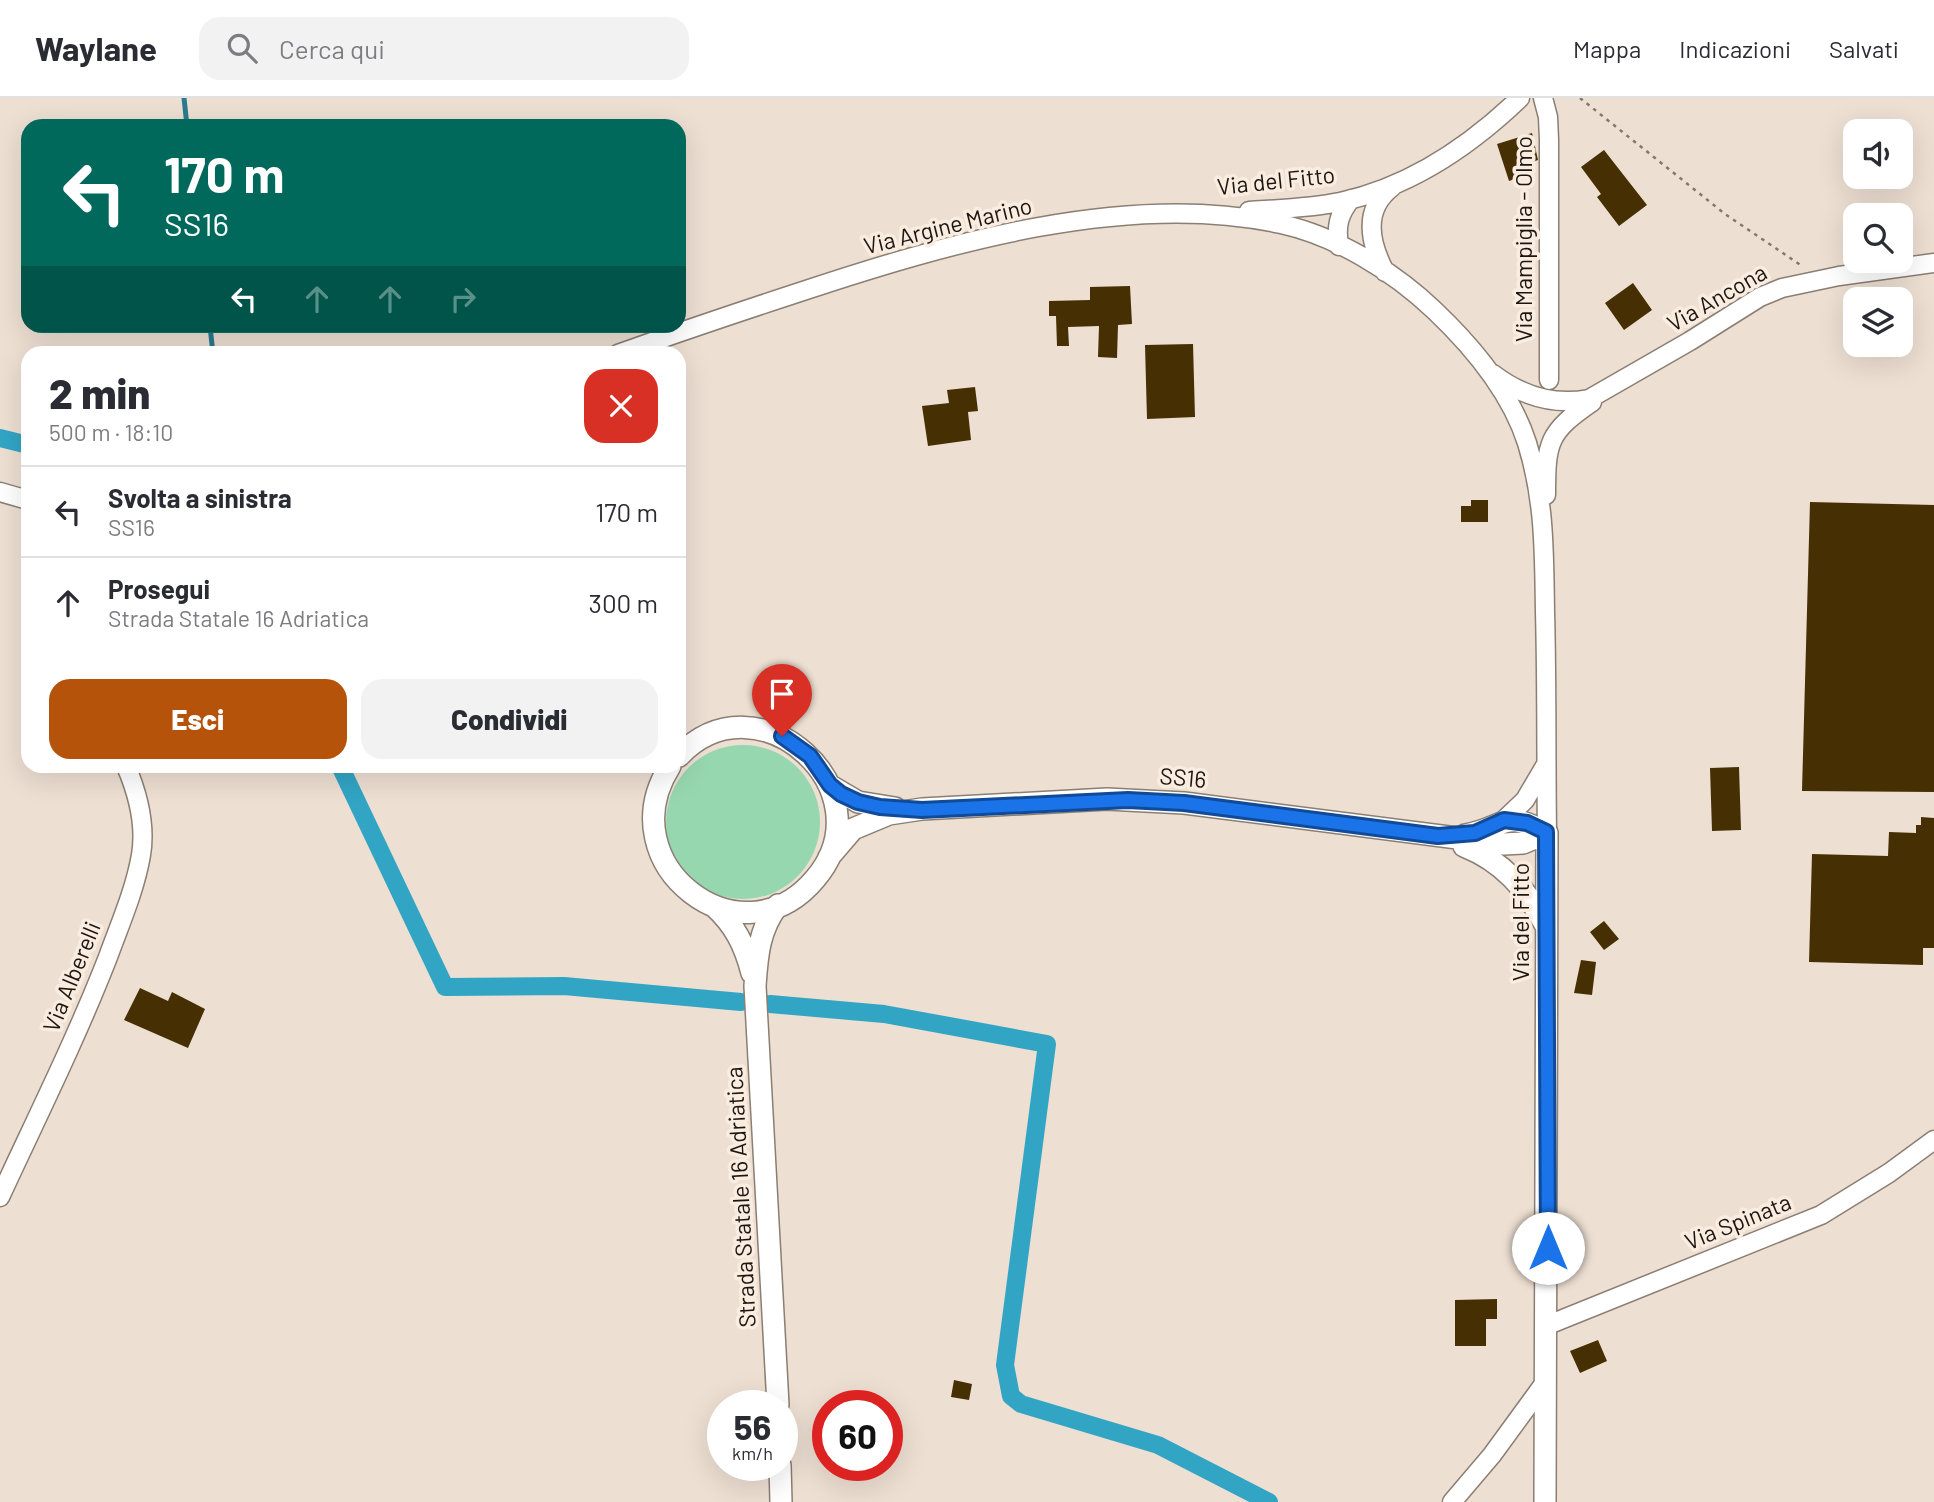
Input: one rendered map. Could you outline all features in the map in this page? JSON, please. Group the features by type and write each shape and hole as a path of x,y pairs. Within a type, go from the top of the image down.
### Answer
{"main road":[{"name":"Strada Statale 16 Adriatica","path":"686,750 714,733 748,728 766,730 797,745 821,769 830,785 836,814 836,829 829,857 808,886 778,905 753,911 714,906"},
{"name":"Strada Statale 16 Adriatica","path":"667,773 653,811 656,845 672,876 691,894 714,906 727,918 743,944 755,986"},
{"name":"SS16","path":"830,785 849,799 867,805 922,810"},
{"name":"SS16","path":"829,857 843,838 862,824 889,814 1128,800 1184,803 1514,844 1530,841 1546,832"},
{"name":"SS16","path":"1438,836 1475,833 1504,820"},
{"path":"1504,820 1527,823 1546,832"},
{"name":"Via del Fitto","path":"1545,1502 1548,1325 1546,832"},
{"name":"SS16","path":"1438,836 1480,853 1509,872 1529,896 1547,928"},
{"name":"Strada Statale 16 Adriatica","path":"777,1390 755,986 760,942 770,916 778,905"},
{"path":"780,1481 781,1502"}],"street":[{"name":"Via del Fitto","path":"1207,215 1351,200 1399,181 1456,153 1493,125 1520,98"},
{"name":"Via Mampiglia - Olmo","path":"1543,98 1548,117 1549,140 1549,380"},
{"name":"Via del Fitto","path":"1371,225 1377,201 1399,181"},
{"name":"Via del Fitto","path":"1351,200 1339,216 1339,246 1385,272 1448,323 1485,368 1526,441 1543,512 1546,832"},
{"name":"Via Argine Marino","path":"686,331 863,271 992,235 1087,220 1207,215 1279,223 1339,246"},
{"path":"1339,246 1352,242 1371,225"},
{"path":"1371,225 1372,242 1385,272"},
{"name":"Via Ancona","path":"1485,368 1518,391 1550,400 1574,402 1589,399 1760,297 1782,288 1822,279 1934,263"},
{"name":"Via Argine Marino","path":"642,346 680,333"},
{"name":"Via Ancona","path":"1543,512 1549,444 1564,424 1615,385"},
{"path":"1521,429 1527,415 1540,403 1550,400"},
{"name":"Via Ancona","path":"1521,429 1546,431 1564,424"},
{"path":"0,492 21,498"},
{"name":"SS16","path":"1504,820 1525,800 1546,763"},
{"name":"Via Alberelli","path":"0,1197 88,1009 132,894 141,853 142,820 136,789 128,773"},
{"name":"Via Spinata","path":"1548,1325 1821,1215 1889,1173 1934,1140"},
{"path":"1452,1502 1492,1455 1546,1381"}],"path":[{"path":"1580,98 1725,214 1822,279"}],"green space":[{"path":"728,746 758,746 786,758 798,767 807,779 819,807 819,837 807,865 798,877 786,886 758,898 728,898 700,886 688,877 679,865 667,837 667,807 679,779 688,767 700,758"}],"building":[{"path":"1532,133 1538,160 1519,166 1523,176 1509,181 1497,144"},
{"path":"1604,150 1647,205 1619,226 1597,197 1601,194 1581,167"},
{"path":"1633,283 1652,310 1624,330 1605,303"},
{"path":"1130,286 1132,324 1118,325 1117,358 1098,357 1099,326 1068,327 1069,346 1057,346 1056,316 1049,316 1049,301 1090,300 1090,287"},
{"path":"1193,344 1195,417 1147,419 1145,345"},
{"path":"975,387 978,411 968,412 971,440 928,446 922,406 949,403 947,390"},
{"path":"1471,500 1488,500 1488,522 1461,522 1461,506 1471,506"},
{"path":"1810,502 1934,505 1934,792 1802,791"},
{"path":"1739,767 1741,830 1712,831 1710,768"},
{"path":"1921,817 1934,818 1934,948 1923,948 1923,965 1809,962 1812,854 1888,856 1889,832 1916,833 1916,825 1921,825"},
{"path":"1604,921 1619,939 1604,950 1590,932"},
{"path":"1581,960 1596,962 1592,995 1574,993"},
{"path":"140,988 168,1001 172,992 205,1009 188,1048 124,1020"},
{"path":"1497,1299 1497,1319 1486,1319 1486,1346 1455,1346 1455,1300"},
{"path":"1598,1340 1607,1361 1580,1373 1570,1351"},
{"path":"954,1380 972,1384 969,1400 951,1397"}],"waterway":[{"path":"184,98 186,119"},
{"path":"211,333 212,346"},
{"path":"0,438 21,443"},
{"path":"343,773 445,987 564,986 741,1002"},
{"path":"770,1004 884,1014 1047,1044 1005,1365 1011,1396 1021,1404 1158,1445 1269,1502"}],"route":[{"path":"782,736 810,756 830,785 841,794 858,802 880,807 922,810 1128,800 1184,803 1438,836 1475,833 1487,830 1504,820 1527,823 1546,832 1548,1248"}]}
